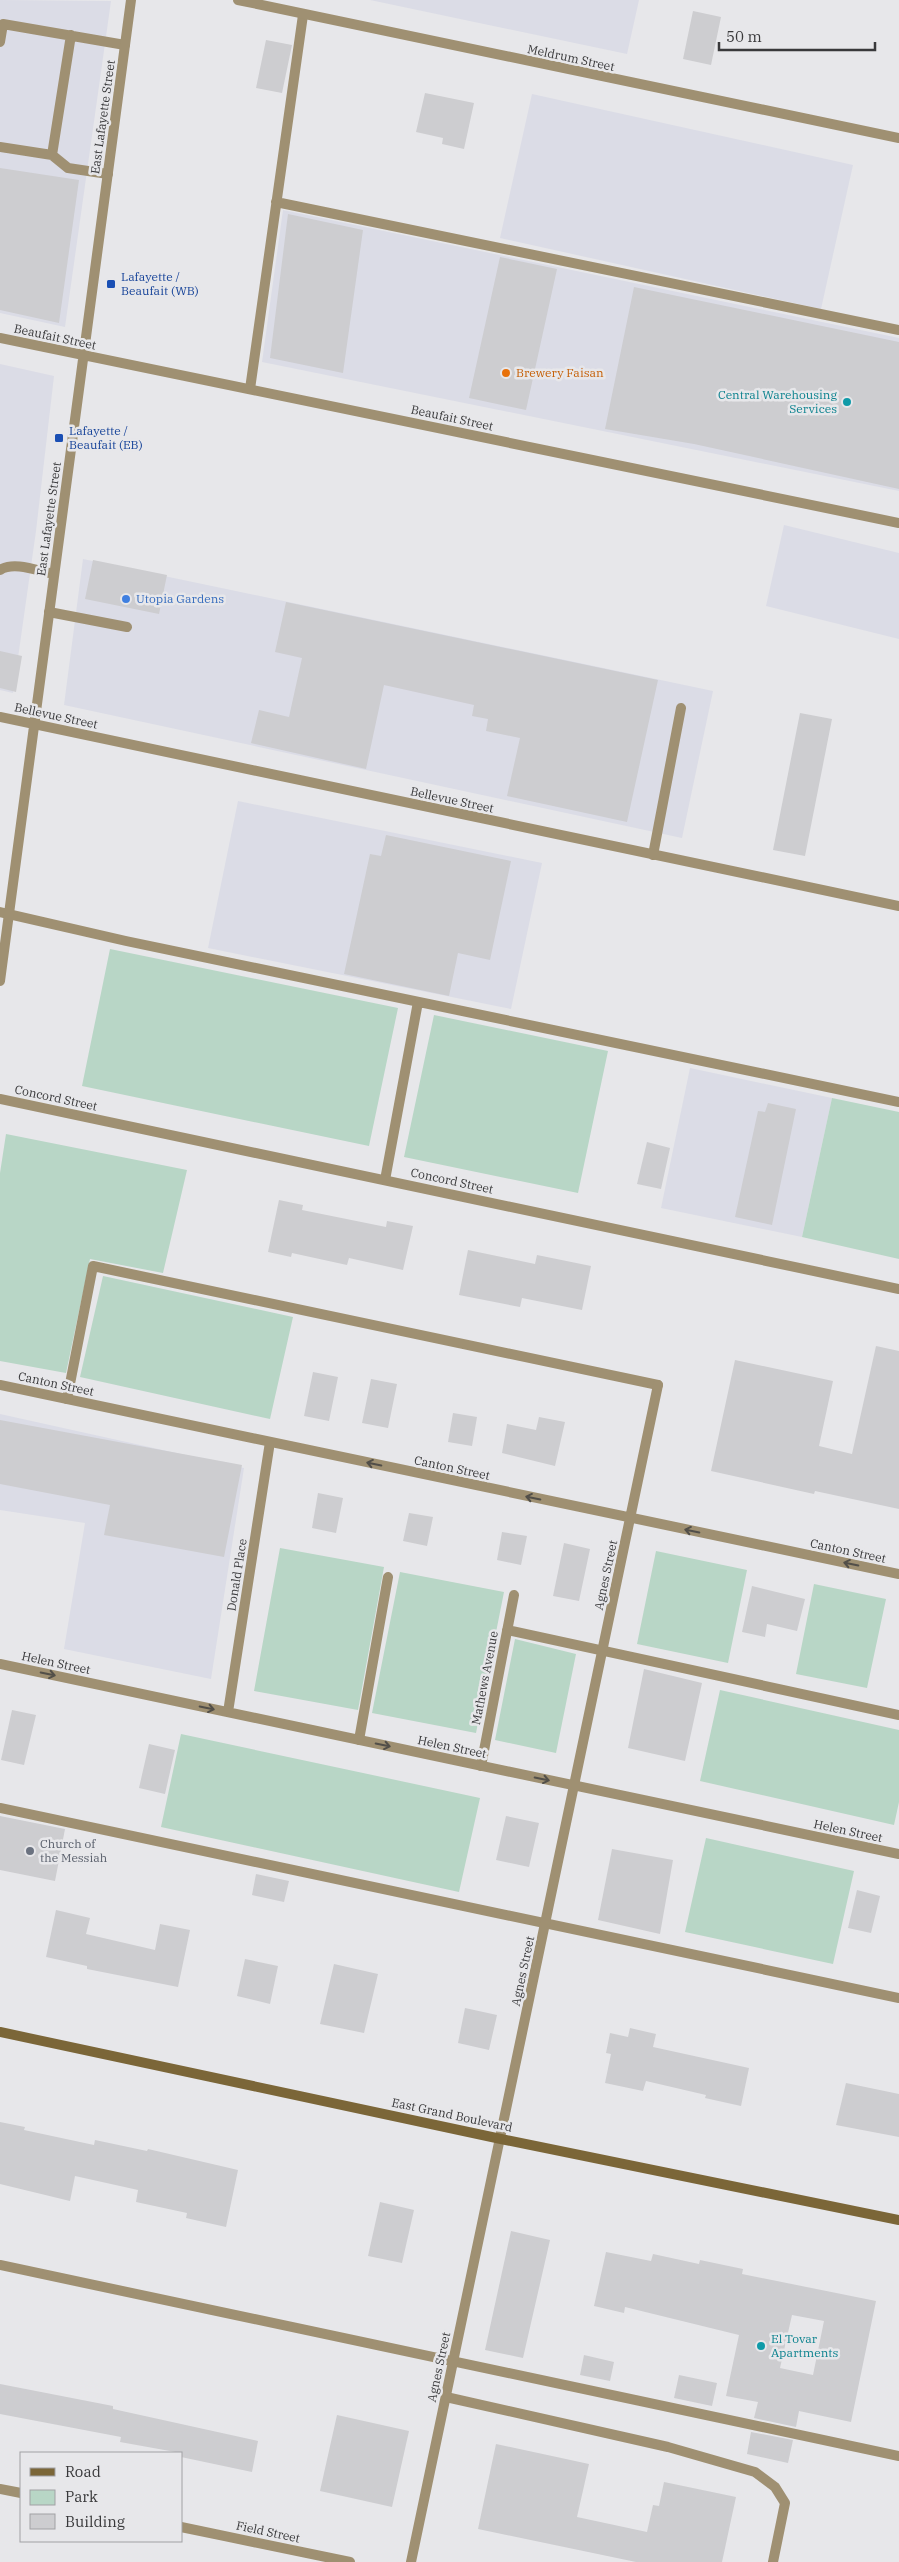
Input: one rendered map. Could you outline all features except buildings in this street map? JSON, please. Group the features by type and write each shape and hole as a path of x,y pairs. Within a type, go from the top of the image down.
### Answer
{"main road":[{"name":"East Grand Boulevard","path":"0,2032 501,2139 899,2220"}],"street":[{"name":"East Lafayette Street","path":"0,981 4,913 34,724 131,0"},
{"name":"Meldrum Street","path":"238,0 899,138"},
{"path":"250,389 303,15"},
{"path":"0,42 3,24 125,45"},
{"path":"52,155 71,35"},
{"path":"0,147 52,155 68,168 108,174"},
{"path":"276,202 899,330"},
{"name":"Beaufait Street","path":"0,338 899,523"},
{"path":"0,570 5,567 16,567 54,574"},
{"path":"49,612 127,627"},
{"path":"653,855 680,708"},
{"name":"Bellevue Street","path":"0,717 899,906"},
{"path":"4,913 126,941 899,1102"},
{"path":"385,1180 418,1002"},
{"name":"Concord Street","path":"0,1100 899,1289"},
{"name":"Agnes Street","path":"66,1399 93,1266 658,1385 411,2562"},
{"name":"Canton Street","path":"0,1385 899,1574"},
{"name":"Donald Place","path":"228,1712 270,1442"},
{"path":"359,1740 388,1577"},
{"name":"Mathews Avenue","path":"481,1766 514,1595"},
{"path":"507,1630 899,1715"},
{"name":"Helen Street","path":"0,1664 899,1854"},
{"path":"0,1808 899,1998"},
{"path":"0,2265 899,2456"},
{"path":"446,2397 668,2447 755,2472 774,2487 785,2503 773,2562"},
{"path":"0,2489 20,2493"},
{"name":"Field Street","path":"182,2527 350,2562"}],"shaded area":[{"path":"0,0 111,1 65,327 0,313"},
{"path":"370,0 639,0 627,54"},
{"path":"532,94 853,165 821,309 500,238"},
{"path":"283,210 899,338 899,491 262,362"},
{"path":"0,364 54,376 36,531 13,693 0,690"},
{"path":"784,525 899,553 899,639 766,606"},
{"path":"83,559 713,691 682,838 64,705"},
{"path":"238,801 542,863 511,1009 208,948"},
{"path":"690,1068 832,1098 802,1237 661,1208"},
{"path":"0,1414 244,1468 211,1679 64,1649 85,1523 0,1510"}],"green space":[{"path":"110,949 398,1008 369,1146 82,1086"},
{"path":"434,1015 608,1051 578,1193 404,1157"},
{"path":"832,1098 899,1112 899,1259 802,1237"},
{"path":"6,1134 187,1170 163,1273 90,1259 66,1373 0,1361 0,1173"},
{"path":"103,1276 293,1317 270,1419 80,1377"},
{"path":"280,1548 384,1567 358,1710 254,1691"},
{"path":"656,1551 747,1570 728,1663 637,1644"},
{"path":"400,1572 504,1592 476,1733 372,1713"},
{"path":"814,1584 886,1599 867,1688 796,1674"},
{"path":"515,1639 576,1654 556,1753 495,1740"},
{"path":"720,1690 899,1730 899,1802 894,1825 700,1781"},
{"path":"181,1734 480,1798 459,1892 161,1827"},
{"path":"706,1838 854,1871 833,1964 685,1932"}],"place":[{"name":"Lafayette / Beaufait (WB)","path":"111,284"},
{"name":"Brewery Faisan","path":"506,373"},
{"name":"Central Warehousing Services","path":"847,402"},
{"name":"Lafayette / Beaufait (EB)","path":"59,438"},
{"name":"Utopia Gardens","path":"126,599"},
{"name":"Church of the Messiah","path":"30,1851"},
{"name":"El Tovar Apartments","path":"761,2346"}]}
